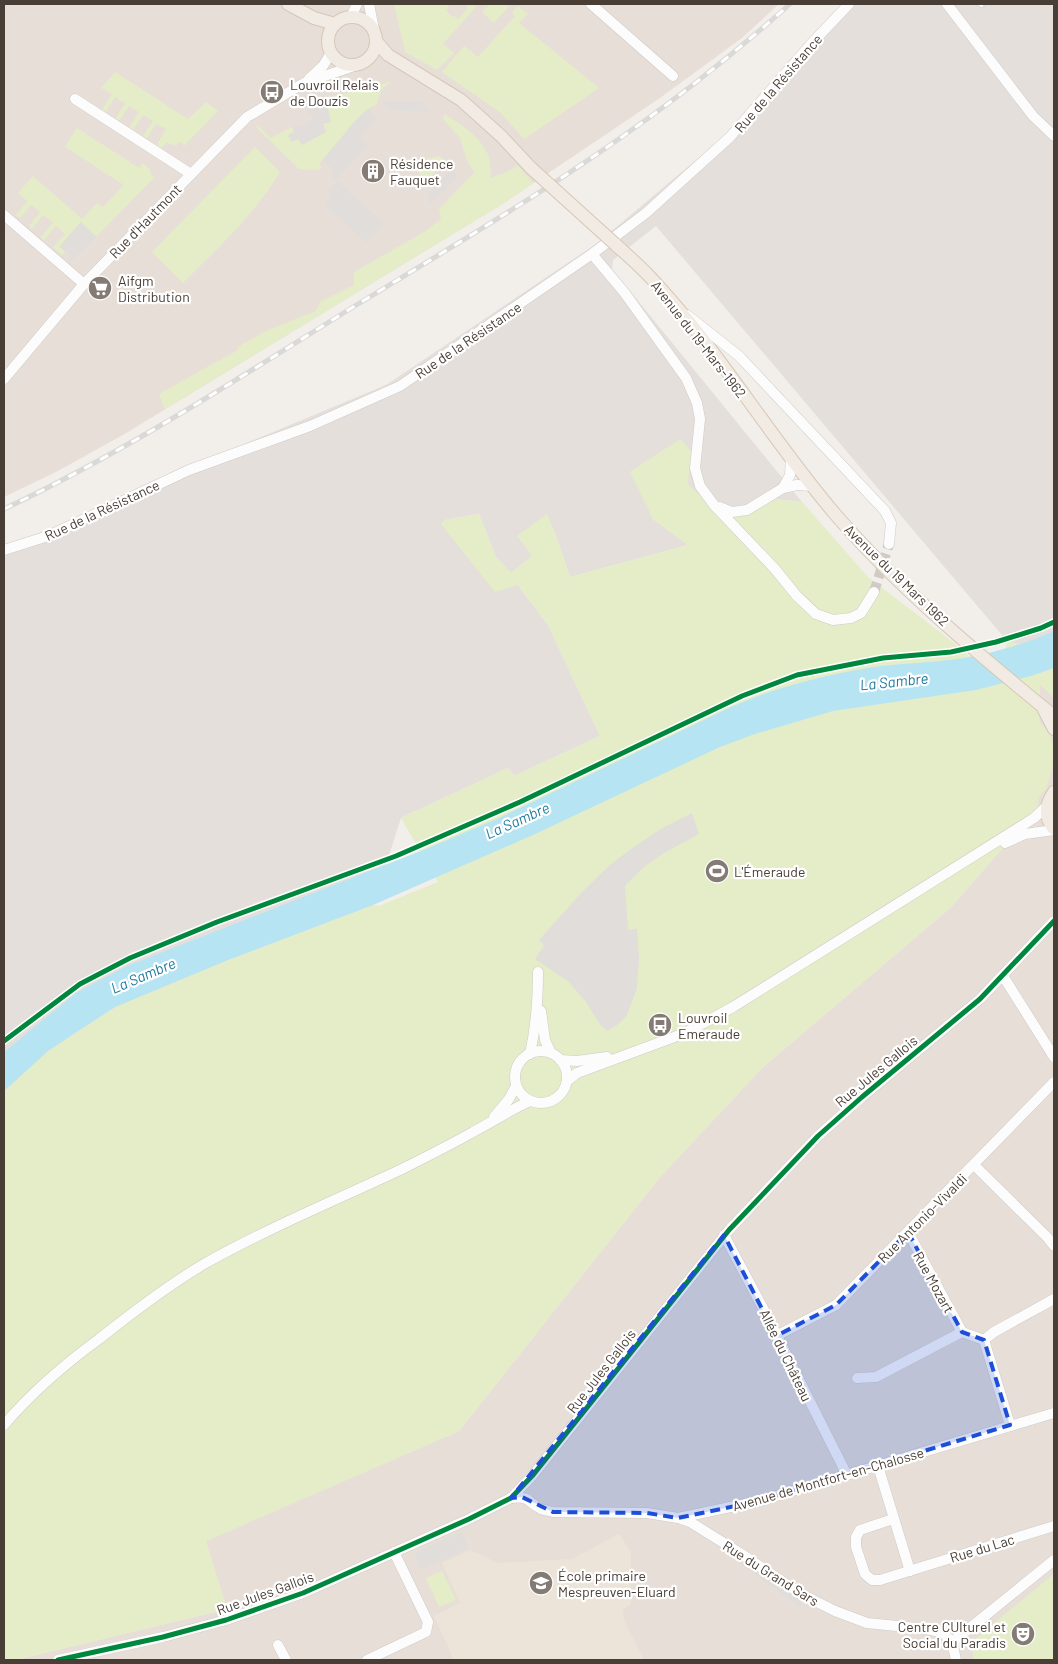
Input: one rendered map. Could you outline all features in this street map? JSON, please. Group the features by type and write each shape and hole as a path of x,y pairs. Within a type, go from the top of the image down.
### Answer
{"main road":[{"path":"288,4 314,18 335,24"},
{"path":"314,18 328,40 330,53 342,64 382,62 486,122"},
{"path":"328,40 331,29 342,19 359,18 372,27 376,38 388,55 461,100 486,122"},
{"path":"362,63 374,52 376,38"},
{"name":"Avenue du 19-Mars-1962","path":"486,122 531,168 650,276 679,309 812,486"},
{"name":"Avenue du 19 Mars 1962","path":"812,486 869,552 964,640 1039,703"},
{"path":"1039,703 1054,716"},
{"path":"1039,703 1054,729"},
{"path":"1054,792 1047,806 1048,819 1054,829"}],"street":[{"path":"351,17 357,4"},
{"path":"369,4 376,38"},
{"path":"591,4 673,76"},
{"name":"Rue de la Résistance","path":"4,550 48,536 189,470 310,426 400,386 592,254 646,213 730,137 811,44 849,4"},
{"path":"946,4 1033,116 1054,136"},
{"path":"304,83 323,66 330,53"},
{"path":"304,83 362,63"},
{"name":"Rue d'Hautmont","path":"4,379 84,284 247,117 304,83"},
{"path":"75,99 191,174"},
{"path":"4,214 84,284"},
{"path":"592,254 624,292 686,378 697,403 700,419 695,468 700,486 714,505 775,569 796,595 816,614 833,620 851,618 861,612 874,592"},
{"path":"679,309 739,356 886,511 891,523 889,544"},
{"path":"783,488 790,475 791,457"},
{"path":"714,505 732,512 747,510 783,488 797,485 812,486"},
{"path":"567,1081 577,1073 685,1033 733,1007 943,877 1034,818 1047,806"},
{"path":"943,877 1025,834 1054,829"},
{"name":"Rue Jules Gallois","path":"58,1660 163,1637 226,1620 304,1593 469,1519 511,1498 533,1475 724,1236 818,1136 980,999 1054,921"},
{"path":"530,1054 538,994 538,972"},
{"path":"1003,976 1053,1051"},
{"path":"538,994 545,1040 551,1053 560,1060 567,1073 567,1081 560,1096 546,1103 538,1104 519,1093 514,1078 516,1070 519,1063 530,1054 540,1051 551,1053"},
{"path":"560,1060 577,1061 623,1055"},
{"name":"Rue Antonio-Vivaldi","path":"776,1336 836,1305 1054,1082"},
{"path":"489,1123 509,1099 516,1086"},
{"path":"4,1425 45,1384 80,1353 149,1300 204,1264 302,1214 412,1164 530,1101"},
{"path":"974,1165 1054,1246"},
{"name":"Rue Mozart","path":"908,1232 962,1332"},
{"name":"Allée du Château","path":"724,1236 764,1310 846,1475"},
{"path":"984,1340 994,1332 1054,1299"},
{"path":"857,1378 876,1377 962,1332 984,1340"},
{"path":"984,1340 1010,1426"},
{"name":"Avenue de Montfort-en-Chalosse","path":"511,1498 522,1497 529,1499 540,1508 553,1512 647,1513 678,1518 759,1501 1054,1413"},
{"path":"878,1466 910,1571"},
{"name":"Rue du Grand Sars","path":"678,1518 690,1522 801,1594 835,1611 866,1623 943,1632 952,1642"},
{"name":"Rue du Lac","path":"893,1519 860,1530 856,1537 856,1547 865,1574 872,1580 880,1580 1054,1526"},
{"path":"367,1660 426,1632 428,1622 394,1552"},
{"path":"956,1660 952,1642 1054,1560"},
{"path":"278,1645 286,1660"}],"highlighted area":[{"path":"908,1232 962,1332 984,1340 1010,1425 759,1501 678,1518 647,1513 553,1512 522,1497 511,1498 724,1235 776,1336 836,1305"}],"shaded area":[{"path":"4,4 779,4 742,38 660,98 504,203 123,435 56,472 4,497"},
{"path":"843,4 1054,4 1054,644 1041,651 1007,641 656,226 613,260 612,269 802,502 774,499 725,520 687,484 691,451 653,519 688,545 570,577 555,533 546,515 532,556 511,573 496,557 479,514 445,520 518,585 548,625 600,736 514,776 508,768 401,818 373,905 228,960 75,1032 4,1091 4,545 82,517 225,452 386,385 596,244 727,134"},
{"path":"315,92 317,102 326,100 331,122 323,124 326,132 302,145 298,139 292,142 288,136 294,132 292,127 296,125 298,128 313,120 304,104 308,103 307,97"},
{"path":"383,101 422,101 429,112 388,110"},
{"path":"368,109 378,118 360,137 368,145 336,180 331,176 335,171 323,160 356,120"},
{"path":"453,167 457,178 429,204 427,196"},
{"path":"337,181 384,223 366,243 324,205 331,195 327,192"},
{"path":"81,222 96,237 70,262 67,259 71,254 59,247"},
{"path":"1054,644 1054,1660 15,1660 227,1609 205,1541 459,1431 660,1177 762,1068 950,908 1038,808 1040,651"},
{"path":"692,813 699,834 662,854 644,867 625,886 628,930 637,929 639,958 637,988 627,1015 617,1025 607,1031 568,981 535,959 544,946 539,940 583,891 611,864 661,829"},
{"path":"462,1532 469,1548 421,1570 414,1553"},
{"name":"École primaire Mespreuven-Eluard","path":"619,1534 631,1552 631,1604 623,1609 624,1620 644,1660 454,1660 434,1616 460,1603 442,1563 470,1550 498,1563 572,1559"},
{"path":"740,1553 801,1594 801,1607 741,1565"}],"green space":[{"path":"394,4 445,4 449,7 446,11 458,19 467,10 466,4 473,4 476,7 443,44 454,53 437,70 405,52"},
{"path":"490,4 511,4 494,23 482,12"},
{"path":"517,6 528,14 519,23 599,88 524,139 501,113 442,72 464,46 478,57 515,16 512,13"},
{"path":"115,72 188,119 206,102 218,111 184,146 180,141 176,145 167,142 161,148 157,145 166,129 156,124 147,138 143,136 153,121 143,115 133,130 130,127 139,112 129,106 119,121 116,118 125,103 115,97 106,112 102,110 112,94 101,88"},
{"path":"390,82 381,90 377,104 356,120 319,164 322,168 318,170 299,169 257,128 256,124 271,138 292,127 294,132 288,135 298,138 302,145 326,131 322,125 325,100 317,103 317,101"},
{"path":"444,114 472,134 484,146 490,162 491,178 513,169 517,165 533,183 504,203 165,409 159,394 238,350 238,347 268,330 316,311 320,302 354,285 354,272 426,231 441,219 439,209 474,171 468,163 460,138 443,119"},
{"path":"77,128 139,168 143,163 151,171 154,178 96,237 81,222 60,247 65,252 62,255 53,247 65,234 56,226 44,240 41,237 53,223 43,215 32,229 29,226 40,212 31,205 20,218 16,215 27,201 18,193 33,176 82,219 97,203 103,207 124,185 65,147"},
{"path":"255,147 280,172 247,217 183,283 152,252"},
{"path":"439,156 445,161 427,181 416,170 428,159"},
{"path":"680,439 691,451 688,484 725,520 774,499 802,502 868,577 954,643 1000,684 1007,641 1041,651 1040,674 1054,665 1054,697 1040,685 1039,721 1050,735 1054,750 1052,769 1046,789 1038,798 1038,808 950,908 762,1068 660,1177 459,1431 206,1541 227,1609 15,1660 4,1660 4,1091 48,1051 115,1007 228,960 373,905 379,906 438,882 401,818 508,768 514,776 600,736 548,625 518,585 495,592 441,524 445,520 479,514 496,557 511,573 532,556 517,536 547,514 570,577 688,545 653,519 630,472"},
{"path":"442,1571 456,1600 439,1607 426,1578"},
{"path":"1054,1574 1054,1660 974,1660 972,1648 975,1639"}],"water":[{"name":"La Sambre","path":"1054,631 1054,668 976,690 833,711 755,734 720,747 533,835 373,905 228,960 115,1007 48,1051 4,1091 4,1052 76,993 127,966 426,849 499,818 729,708 763,694 850,671 880,666 951,660 986,654 1021,644"}],"tunnel":[{"path":"874,592 889,544"}],"railway":[{"path":"4,509 95,463 184,412 553,183 639,125 683,92 727,58 790,4"},
{"path":"979,4 983,6"}],"cycle path":[{"path":"4,1041 80,984 130,958 217,922 396,856 520,802 742,696 797,675 883,658 951,652 996,642 1054,622"},
{"path":"58,1660 163,1637 226,1620 303,1593 469,1519 511,1498 533,1475 729,1230 818,1136 980,999 1054,921"}],"place":[{"name":"Louvroil Relais de Douzis","path":"272,92"},
{"name":"Résidence Fauquet","path":"373,171"},
{"name":"Aifgm Distribution","path":"100,288"},
{"name":"L'Émeraude","path":"717,871"},
{"name":"Louvroil Emeraude","path":"660,1025"},
{"name":"École primaire Mespreuven-Eluard","path":"541,1583"},
{"name":"Centre CUlturel et Social du Paradis","path":"1023,1634"}]}
